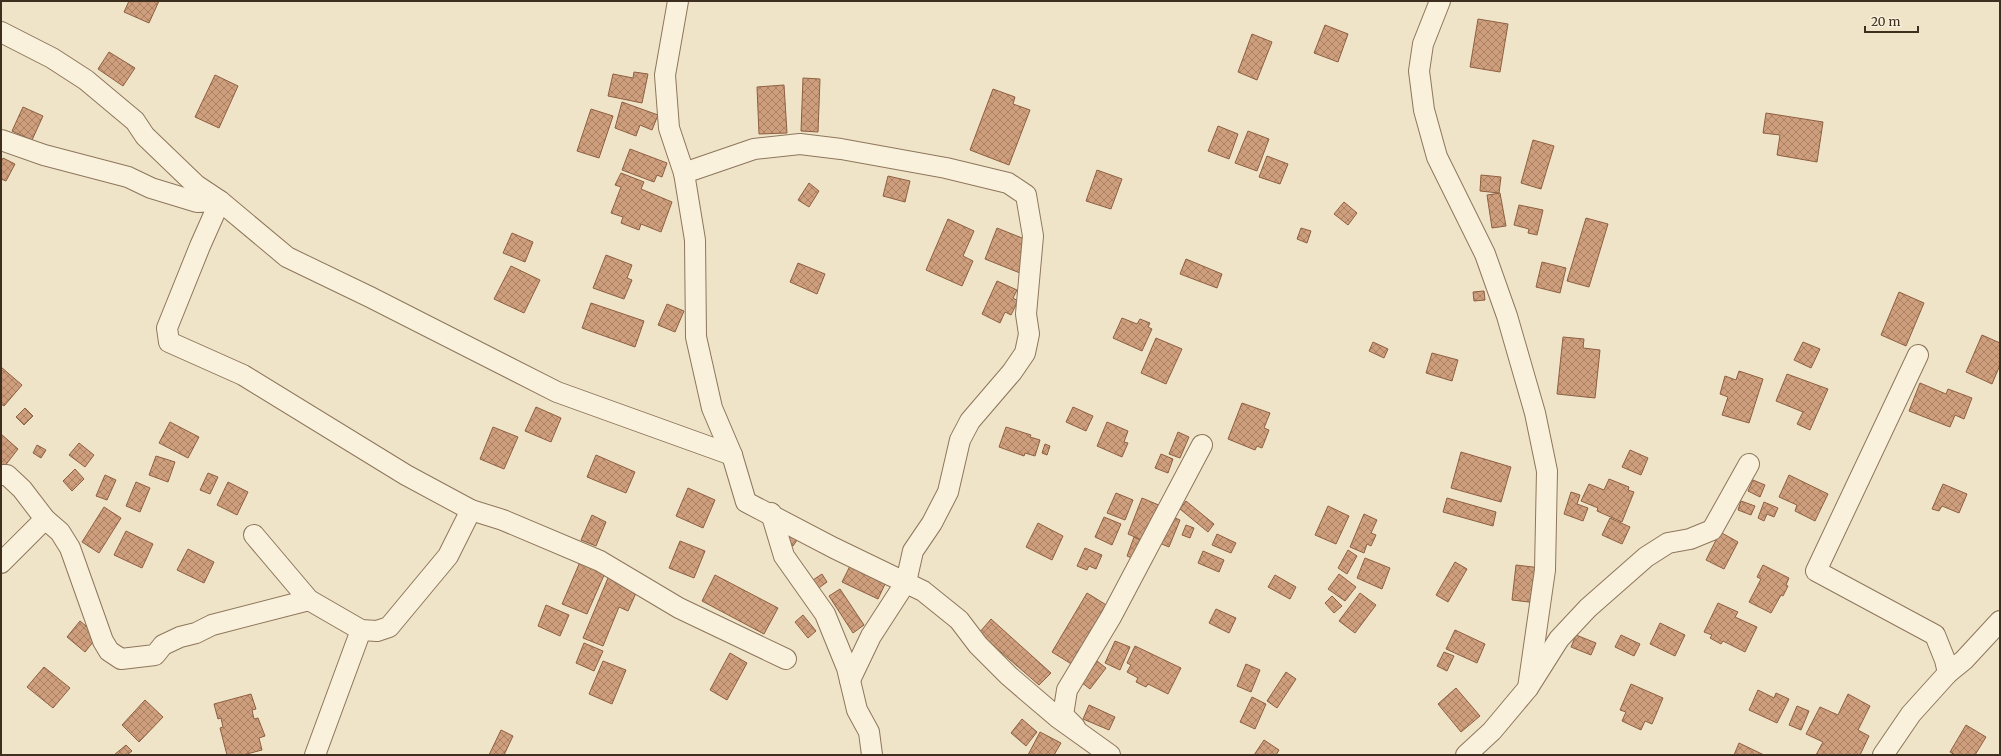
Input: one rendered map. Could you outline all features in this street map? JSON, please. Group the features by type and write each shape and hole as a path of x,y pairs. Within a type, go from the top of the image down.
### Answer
{"street":[{"path":"678,1 665,75 669,128 684,173 695,240 696,336 712,408 732,455 746,502 770,513 834,548 923,591 958,620 978,645 1009,676 1058,717 1110,755"},
{"path":"1440,1 1423,44 1419,71 1424,110 1437,157 1485,254 1507,316 1535,413 1547,471 1545,570 1528,688"},
{"path":"1,32 52,58 86,80 135,120 145,136 196,185 220,201 287,258 370,297 557,392 732,455"},
{"path":"1,140 44,155 128,177 151,188 197,202 220,201"},
{"path":"684,173 754,148 800,144 841,149 946,168 1008,183 1026,195 1033,236 1026,308 1028,334 1025,353 1012,372 970,421 960,440 948,492 932,523 913,551 906,582 871,636 850,680"},
{"path":"220,201 167,328 169,342 243,375 406,475 471,510 503,520 600,562 679,608 786,659"},
{"path":"1918,355 1816,571 1935,635 1945,660 1948,673"},
{"path":"1079,732 1063,715 1067,690 1111,617 1202,445"},
{"path":"1466,755 1492,731 1528,688 1559,639 1588,608 1646,557 1668,543 1690,539 1712,530 1749,464"},
{"path":"1,475 7,475 22,489 45,520 60,532 70,548 103,640 109,651 121,659 155,655 163,645 212,625 309,600"},
{"path":"254,535 309,600 362,630 377,631 389,627 448,556 471,510"},
{"path":"770,513 784,556 825,614 847,668 857,710 869,732 872,755"},
{"path":"1,563 45,520"},
{"path":"1883,755 1912,714 1948,673 1964,660 2000,621"},
{"path":"315,755 362,630"}],"building":[{"path":"129,1 159,1 149,23 124,12"},
{"path":"1478,19 1508,24 1500,72 1470,67"},
{"path":"1325,25 1348,34 1338,62 1314,53"},
{"path":"1252,34 1272,42 1257,80 1238,72"},
{"path":"109,52 135,68 123,86 98,69"},
{"path":"634,72 648,74 642,103 608,96 613,74 633,78"},
{"path":"215,75 238,86 219,128 195,117"},
{"path":"803,78 820,79 818,132 801,131"},
{"path":"784,85 787,133 759,134 757,87"},
{"path":"993,89 1015,97 1013,104 1030,110 1009,165 970,150"},
{"path":"622,102 658,115 652,130 640,125 636,136 615,128"},
{"path":"23,107 43,116 32,140 12,131"},
{"path":"591,109 613,116 599,158 577,151"},
{"path":"1766,113 1823,122 1817,162 1777,155 1780,135 1763,133"},
{"path":"1218,126 1238,134 1229,159 1208,151"},
{"path":"1248,131 1269,139 1257,171 1235,163"},
{"path":"1533,140 1554,146 1541,189 1521,183"},
{"path":"630,149 667,163 662,177 657,175 654,182 622,170"},
{"path":"1267,156 1288,164 1280,184 1259,177"},
{"path":"3,158 15,164 6,181 1,179 1,162"},
{"path":"1097,170 1122,179 1111,209 1086,201"},
{"path":"621,173 644,182 641,189 672,202 661,232 641,224 639,230 621,223 623,217 611,213 621,187 615,185"},
{"path":"1481,175 1501,177 1499,193 1480,191"},
{"path":"888,176 910,181 905,202 883,196"},
{"path":"809,183 819,191 809,207 798,200"},
{"path":"1500,193 1506,226 1492,228 1487,195"},
{"path":"1344,202 1357,213 1348,225 1334,214"},
{"path":"1519,205 1543,210 1537,235 1528,233 1529,229 1514,225"},
{"path":"1586,218 1608,224 1589,287 1567,281"},
{"path":"948,219 974,231 963,256 973,261 962,286 926,270"},
{"path":"997,228 1032,242 1020,273 985,259"},
{"path":"1301,228 1311,231 1307,243 1297,239"},
{"path":"512,233 533,242 525,262 503,253"},
{"path":"606,255 632,265 627,278 632,280 624,299 593,288"},
{"path":"1186,259 1222,274 1217,288 1180,274"},
{"path":"1542,262 1566,268 1560,293 1536,287"},
{"path":"798,263 825,274 817,294 790,282"},
{"path":"511,266 540,280 524,313 494,299"},
{"path":"997,281 1017,290 1013,298 1018,301 1011,315 1005,312 1000,323 982,314"},
{"path":"1484,291 1485,300 1474,301 1473,292"},
{"path":"1899,292 1924,303 1906,346 1881,335"},
{"path":"591,303 644,321 635,347 582,328"},
{"path":"667,304 684,311 675,332 658,325"},
{"path":"1122,318 1137,324 1140,319 1150,323 1148,327 1152,329 1142,351 1113,338"},
{"path":"1982,335 2000,343 2000,365 1992,384 1966,372"},
{"path":"1563,337 1584,339 1583,348 1600,350 1595,398 1557,394"},
{"path":"1156,338 1182,349 1166,384 1141,373"},
{"path":"1373,342 1388,349 1384,358 1369,351"},
{"path":"1803,342 1820,349 1811,368 1794,360"},
{"path":"1432,353 1458,360 1452,381 1426,373"},
{"path":"1,367 22,385 4,406 1,404"},
{"path":"1739,371 1763,379 1749,423 1722,415 1728,397 1720,394 1725,376 1736,380"},
{"path":"1787,374 1828,389 1810,430 1797,424 1803,412 1776,401"},
{"path":"1920,383 1946,394 1948,389 1972,398 1964,419 1955,415 1950,427 1909,411"},
{"path":"1242,403 1270,413 1264,428 1269,430 1262,448 1257,446 1255,450 1228,439"},
{"path":"536,407 561,418 551,442 525,431"},
{"path":"1073,407 1093,416 1086,431 1066,422"},
{"path":"25,408 33,416 24,425 16,417"},
{"path":"170,422 199,437 188,458 159,443"},
{"path":"1107,422 1128,431 1124,442 1128,443 1122,457 1097,446"},
{"path":"493,427 518,437 504,469 480,459"},
{"path":"1006,427 1031,435 1030,437 1040,440 1035,456 1025,453 1024,456 999,447"},
{"path":"1178,432 1189,437 1180,458 1169,454"},
{"path":"1,434 18,449 4,467 1,464"},
{"path":"79,443 94,455 85,467 69,455"},
{"path":"1045,444 1050,446 1047,455 1042,453"},
{"path":"37,445 46,450 41,458 33,453"},
{"path":"1630,450 1648,458 1641,475 1622,467"},
{"path":"1461,452 1511,467 1501,502 1451,488"},
{"path":"1161,454 1173,459 1168,473 1155,468"},
{"path":"596,455 635,472 626,493 587,477"},
{"path":"156,456 175,462 168,482 149,475"},
{"path":"75,469 84,479 72,491 63,481"},
{"path":"208,473 218,477 210,494 200,490"},
{"path":"105,475 116,480 107,500 96,496"},
{"path":"1789,475 1828,494 1815,521 1795,511 1797,505 1779,497"},
{"path":"1609,479 1629,487 1628,490 1634,492 1622,522 1597,511 1598,508 1581,501 1589,484 1604,490"},
{"path":"1753,480 1765,485 1760,497 1748,491"},
{"path":"136,482 150,488 140,512 126,506"},
{"path":"228,482 248,492 237,515 217,505"},
{"path":"1943,484 1967,494 1959,513 1942,506 1939,511 1932,509"},
{"path":"688,488 715,500 703,528 676,516"},
{"path":"1571,492 1580,495 1577,504 1588,508 1583,521 1564,514"},
{"path":"1116,493 1133,500 1125,520 1107,513"},
{"path":"1142,498 1161,506 1146,542 1128,534"},
{"path":"1447,498 1496,512 1493,526 1443,512"},
{"path":"1186,501 1214,524 1208,532 1180,509"},
{"path":"1741,501 1755,506 1751,515 1738,510"},
{"path":"1764,502 1778,508 1774,517 1767,514 1764,521 1758,518"},
{"path":"1328,506 1349,516 1336,544 1315,535"},
{"path":"104,507 121,518 99,553 82,542"},
{"path":"1364,514 1377,520 1371,533 1376,535 1371,546 1367,544 1364,553 1350,547"},
{"path":"592,515 606,522 596,546 581,540"},
{"path":"1168,515 1180,520 1169,547 1157,542"},
{"path":"1104,517 1121,524 1112,545 1095,537"},
{"path":"1610,518 1630,527 1622,544 1602,535"},
{"path":"1038,523 1063,536 1052,560 1026,547"},
{"path":"1186,525 1194,528 1190,538 1182,535"},
{"path":"126,531 153,544 142,568 114,555"},
{"path":"1720,532 1738,542 1724,569 1706,560"},
{"path":"790,534 797,540 793,546 785,540"},
{"path":"1217,534 1236,543 1231,553 1212,545"},
{"path":"1134,537 1144,542 1137,560 1127,556"},
{"path":"680,541 705,551 694,578 669,568"},
{"path":"1085,548 1102,555 1096,569 1089,566 1087,570 1077,566"},
{"path":"188,549 214,562 204,583 177,570"},
{"path":"1348,550 1357,556 1347,574 1338,568"},
{"path":"1203,551 1224,560 1219,572 1198,563"},
{"path":"1365,558 1390,568 1382,589 1357,578"},
{"path":"580,562 605,573 587,614 562,604"},
{"path":"1455,562 1467,569 1448,602 1436,595"},
{"path":"1516,565 1541,568 1537,603 1512,600"},
{"path":"1763,565 1789,578 1786,585 1788,586 1783,596 1781,595 1771,613 1749,602 1761,579 1757,577"},
{"path":"850,566 886,582 878,599 842,582"},
{"path":"822,574 827,582 816,590 810,582"},
{"path":"1339,574 1356,587 1345,601 1328,589"},
{"path":"715,575 778,608 764,634 702,601"},
{"path":"1275,575 1296,587 1290,599 1268,587"},
{"path":"608,578 636,593 628,611 619,607 603,646 583,638"},
{"path":"840,589 864,625 853,633 829,596"},
{"path":"1087,593 1108,606 1073,665 1052,652"},
{"path":"1360,593 1376,605 1355,633 1339,621"},
{"path":"1332,596 1342,606 1334,613 1325,603"},
{"path":"1718,603 1738,612 1735,617 1757,627 1745,652 1723,641 1721,644 1710,638 1712,635 1704,632"},
{"path":"546,605 569,615 560,636 538,626"},
{"path":"1216,609 1236,618 1229,633 1209,623"},
{"path":"803,615 816,631 808,638 795,622"},
{"path":"991,619 1051,673 1039,685 979,633"},
{"path":"80,621 98,636 85,652 67,637"},
{"path":"1660,623 1685,635 1675,656 1650,644"},
{"path":"1455,630 1485,644 1477,663 1446,649"},
{"path":"1576,635 1596,643 1591,655 1571,647"},
{"path":"1621,635 1640,644 1634,656 1615,647"},
{"path":"1115,641 1130,647 1120,670 1105,663"},
{"path":"584,643 603,651 594,671 576,663"},
{"path":"1135,646 1181,668 1168,694 1148,684 1146,687 1136,682 1138,678 1127,672 1131,665 1127,663"},
{"path":"1444,652 1454,656 1447,671 1437,666"},
{"path":"730,653 747,663 727,700 710,690"},
{"path":"603,661 626,670 612,704 589,694"},
{"path":"1097,661 1106,668 1090,689 1081,682"},
{"path":"1246,664 1260,670 1251,692 1237,686"},
{"path":"44,667 70,688 53,708 27,687"},
{"path":"1286,672 1296,679 1277,708 1267,701"},
{"path":"1631,684 1663,698 1652,724 1645,721 1641,730 1622,721 1626,712 1620,710"},
{"path":"1456,688 1480,716 1461,732 1438,704"},
{"path":"1758,690 1774,698 1776,693 1789,699 1777,723 1749,710"},
{"path":"251,694 256,709 252,710 254,719 258,718 265,736 259,738 262,750 243,755 227,755 220,728 223,727 221,718 218,719 214,704"},
{"path":"1848,694 1870,706 1858,730 1869,736 1860,755 1816,755 1823,742 1806,734 1820,707 1838,715"},
{"path":"1252,697 1266,704 1255,729 1240,722"},
{"path":"145,700 163,717 139,742 122,725"},
{"path":"1089,705 1115,717 1109,730 1083,719"},
{"path":"1797,706 1809,711 1801,730 1789,725"},
{"path":"1022,719 1037,732 1026,746 1011,733"},
{"path":"1966,725 1986,737 1975,755 1955,755 1950,752"},
{"path":"501,730 513,736 504,755 489,755"},
{"path":"1040,732 1061,743 1054,755 1028,755"},
{"path":"1264,740 1279,750 1276,755 1254,755"},
{"path":"1739,743 1764,755 1734,755"},
{"path":"126,745 132,751 127,755 114,755"}]}
